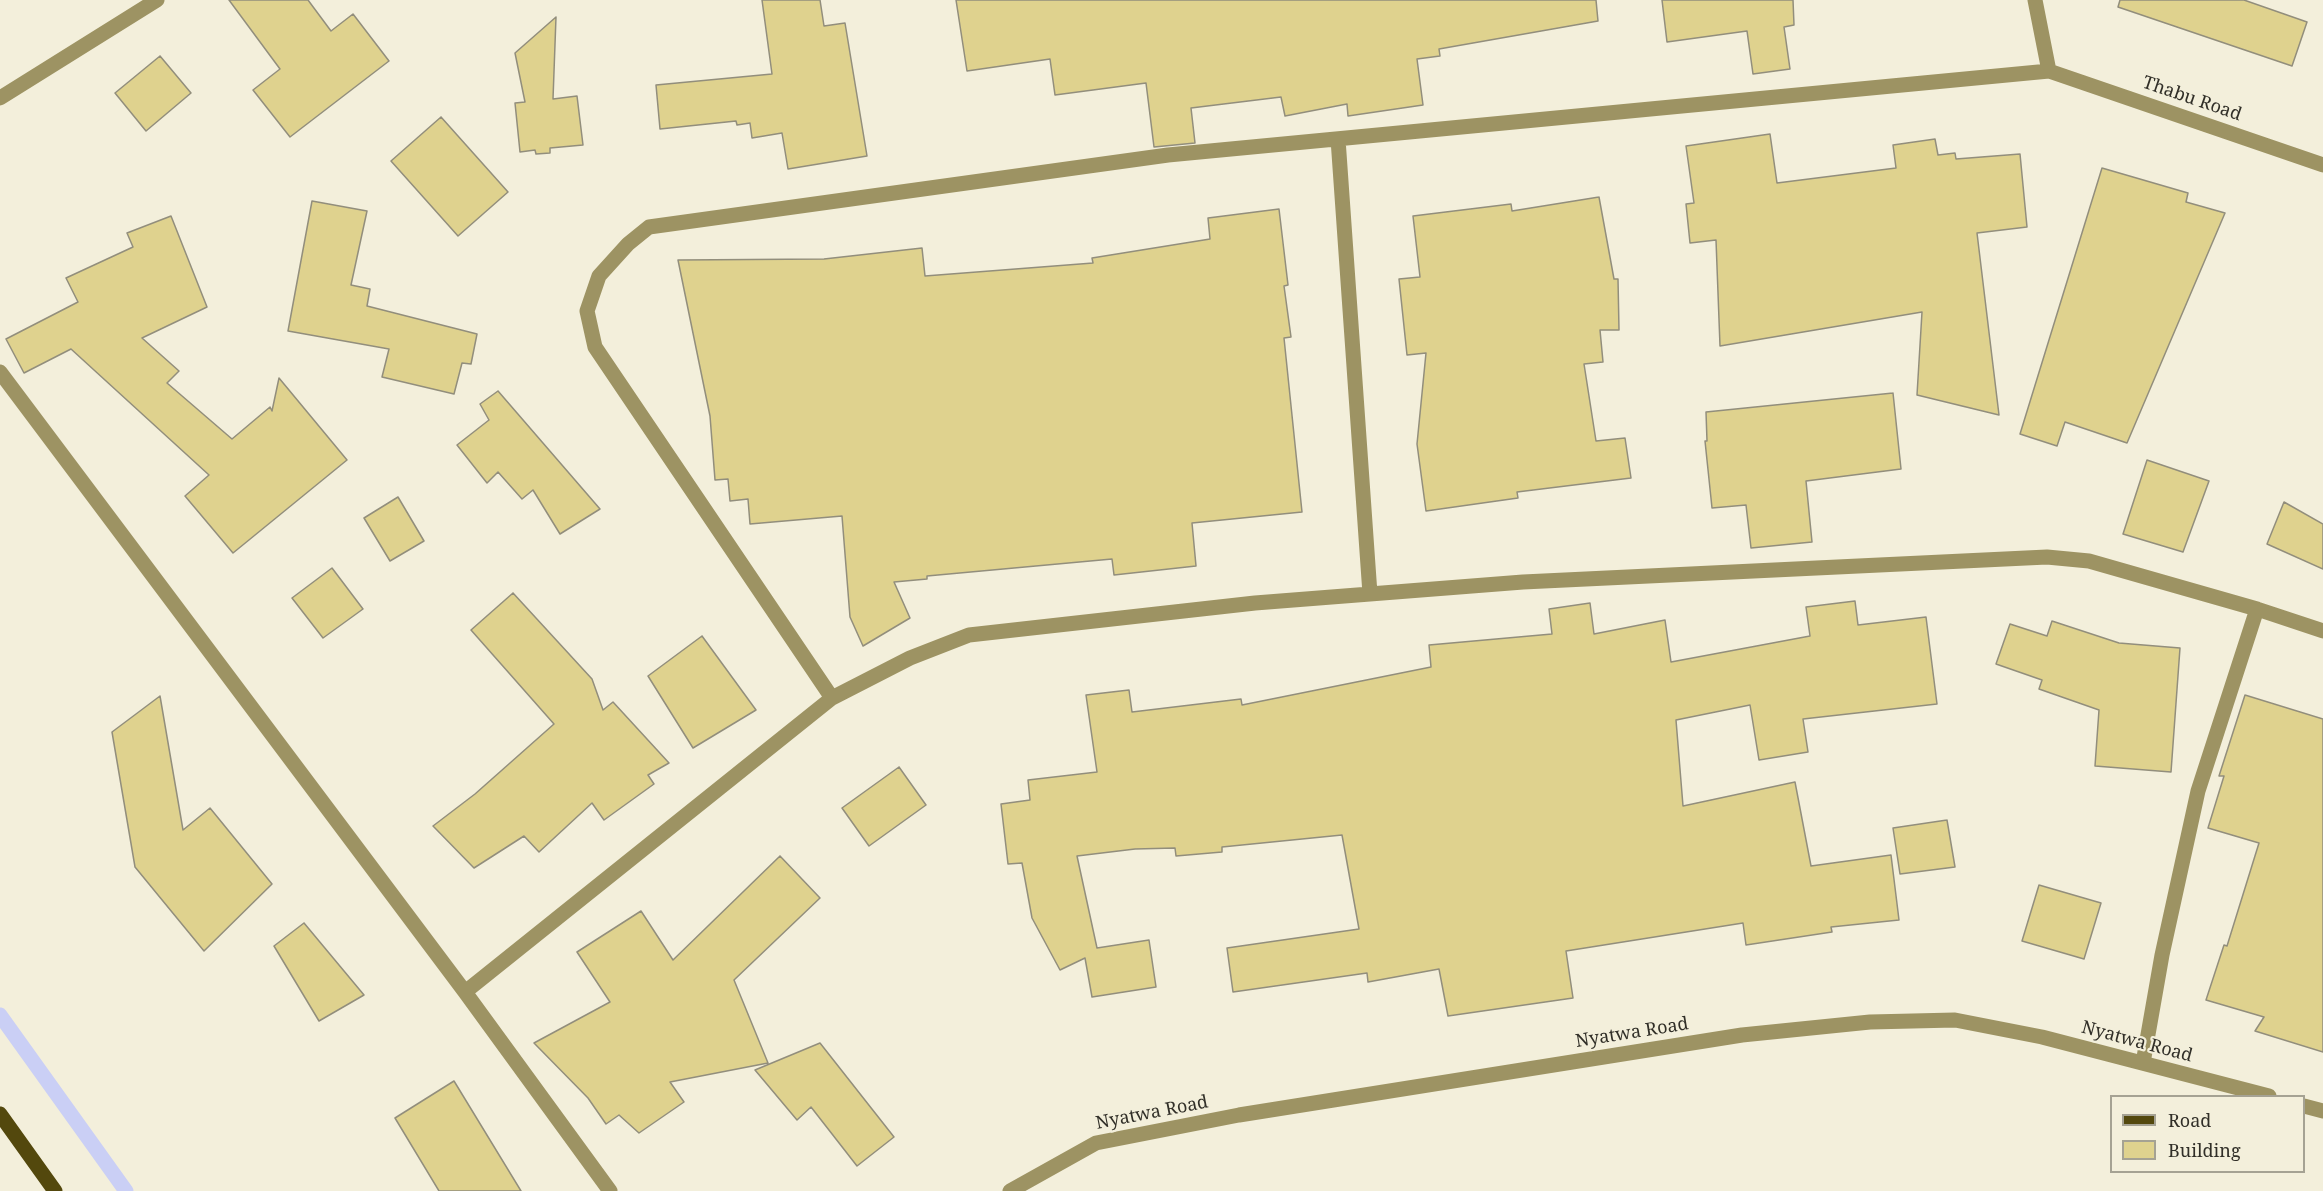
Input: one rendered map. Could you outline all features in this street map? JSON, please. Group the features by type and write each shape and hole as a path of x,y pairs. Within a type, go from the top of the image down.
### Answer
{"main road":[{"path":"0,1114 55,1191"}],"street":[{"path":"0,98 158,0"},
{"path":"832,698 596,347 587,310 599,276 649,227 1168,155 2049,71 2035,0"},
{"name":"Thabu Road","path":"2049,71 2323,165"},
{"path":"1338,139 1370,594"},
{"path":"0,372 465,992 609,1191"},
{"path":"465,992 832,698 910,658 969,635 1243,605 1523,582 2047,557 2089,561 2257,609 2323,631"},
{"path":"2142,1063 2162,955 2198,791 2257,609"},
{"name":"Nyatwa Road","path":"1010,1191 1096,1143 1294,1106 1742,1035 1870,1022 1954,1020 2042,1036 2265,1095"},
{"path":"2305,1106 2323,1112"}],"building":[{"path":"229,0 308,0 331,31 353,14 389,61 290,137 253,90 280,69"},
{"path":"762,0 820,0 824,26 845,23 867,156 788,169 782,133 752,138 750,123 737,125 736,121 660,129 656,85 772,74"},
{"path":"956,0 1596,0 1598,21 1439,49 1440,56 1417,59 1423,105 1348,116 1347,104 1285,116 1281,97 1191,108 1195,143 1154,147 1146,83 1055,95 1050,59 967,71"},
{"path":"1662,0 1793,0 1794,25 1784,27 1790,69 1753,74 1747,31 1667,42"},
{"path":"2120,0 2244,0 2307,22 2292,66 2118,7"},
{"path":"556,17 553,99 577,96 583,145 550,148 550,153 536,154 535,150 520,152 515,103 525,102 515,53"},
{"path":"160,56 191,93 146,131 115,93"},
{"path":"441,117 508,192 458,236 391,161"},
{"path":"1770,134 1777,183 1896,168 1893,145 1935,139 1938,155 1955,153 1956,159 2020,154 2027,227 1977,233 1999,415 1917,395 1922,312 1720,346 1716,240 1690,243 1686,204 1694,203 1686,146"},
{"path":"2102,168 2188,193 2186,202 2225,213 2127,443 2065,422 2057,446 2020,434"},
{"path":"1599,197 1614,279 1618,279 1619,330 1600,330 1603,362 1584,364 1596,441 1625,438 1631,478 1517,492 1518,498 1426,511 1417,444 1426,353 1407,355 1399,279 1420,277 1413,216 1511,204 1512,211"},
{"path":"312,201 367,211 351,285 370,289 367,306 477,334 471,364 462,363 454,394 382,377 389,349 288,331"},
{"path":"1279,209 1288,285 1284,286 1291,337 1284,338 1302,512 1192,523 1196,566 1114,575 1112,559 927,576 927,579 894,582 910,618 863,646 850,617 842,516 750,524 748,499 730,501 728,479 715,480 710,416 678,260 824,259 922,248 925,276 1093,263 1092,258 1210,239 1208,218"},
{"path":"171,216 207,307 142,338 179,371 167,383 232,439 270,407 272,411 279,378 347,460 233,553 185,496 209,475 71,349 24,373 6,339 78,302 66,278 133,247 127,233"},
{"path":"498,391 600,509 560,534 533,490 522,499 498,472 487,483 457,445 489,420 480,404"},
{"path":"1893,393 1901,469 1806,481 1812,542 1751,548 1746,505 1712,508 1705,441 1707,441 1706,412"},
{"path":"2147,460 2209,481 2183,552 2123,534"},
{"path":"398,497 424,541 390,561 364,518"},
{"path":"2284,502 2323,524 2323,569 2267,544"},
{"path":"332,568 363,609 323,638 292,598"},
{"path":"513,593 592,679 603,710 613,702 669,763 648,775 654,784 604,820 592,803 539,852 524,836 474,868 433,826 475,794 554,724 471,630"},
{"path":"1855,601 1858,625 1926,617 1937,704 1803,719 1808,752 1759,760 1750,705 1676,720 1683,806 1795,782 1811,866 1891,855 1899,920 1831,927 1832,932 1746,945 1743,923 1566,951 1573,998 1448,1016 1439,969 1368,982 1367,973 1233,992 1227,948 1359,929 1342,835 1222,847 1222,852 1176,856 1175,848 1135,849 1077,856 1097,948 1149,940 1156,987 1092,997 1085,958 1060,970 1032,918 1022,863 1008,864 1001,804 1030,800 1028,780 1097,772 1086,695 1129,690 1132,712 1241,699 1242,705 1431,667 1429,645 1552,634 1549,609 1590,603 1594,634 1665,620 1671,662 1810,636 1806,607"},
{"path":"2052,621 2119,643 2180,648 2171,772 2095,766 2099,710 2039,689 2042,680 1996,664 2010,624 2047,636"},
{"path":"702,636 756,710 693,748 648,676"},
{"path":"2245,695 2323,719 2323,1052 2255,1031 2264,1017 2206,1000 2224,945 2227,946 2259,843 2208,828 2224,776 2219,776"},
{"path":"160,696 183,830 210,808 272,884 204,951 135,867 112,732"},
{"path":"899,767 926,805 869,846 842,808"},
{"path":"1947,820 1955,867 1900,874 1893,828"},
{"path":"780,856 820,898 734,980 768,1063 670,1082 684,1102 639,1133 619,1115 606,1124 588,1098 534,1043 610,1002 577,952 641,911 673,960"},
{"path":"2039,885 2101,903 2084,959 2022,941"},
{"path":"304,923 364,995 319,1021 274,946"},
{"path":"820,1043 894,1137 857,1166 811,1107 797,1120 755,1070"},
{"path":"454,1081 521,1191 439,1191 395,1118"}],"waterway":[{"path":"0,1015 126,1191"}]}
